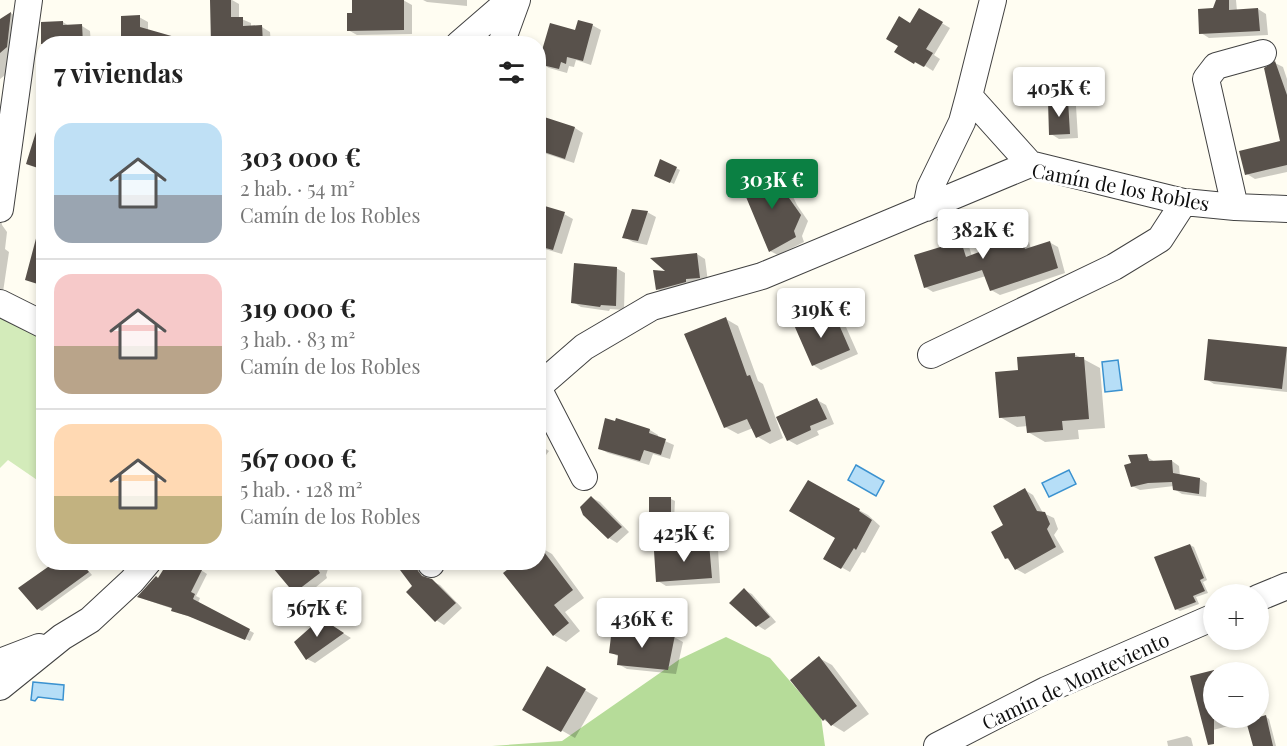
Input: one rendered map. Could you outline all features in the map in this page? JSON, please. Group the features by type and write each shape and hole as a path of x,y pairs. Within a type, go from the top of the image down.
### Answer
{"street":[{"path":"0,209 29,0"},
{"path":"468,36 510,0"},
{"path":"504,36 517,0"},
{"path":"926,208 930,188 962,122 993,0"},
{"path":"1235,207 1206,79 1216,66 1263,52"},
{"path":"969,96 1030,164"},
{"name":"Camín de los Robles","path":"546,380 584,347 652,307 762,276 1030,164 1184,202 1287,209"},
{"path":"931,355 1114,267 1160,239 1184,202"},
{"path":"0,303 36,321"},
{"path":"546,403 584,477"},
{"path":"0,687 62,637 90,620 141,570"},
{"path":"1269,593 1287,585"},
{"name":"Camín de Monteviento","path":"937,746 1046,690 1203,622"},
{"path":"0,662 62,637"}],"green space":[{"path":"0,315 36,332 36,479 8,460 0,468"},
{"path":"726,637 770,658 821,717 825,746 492,746 562,741 680,659"}],"water":[{"path":"1118,360 1122,390 1105,392 1102,362"},
{"path":"856,465 884,481 876,496 848,480"},
{"path":"1069,470 1076,484 1049,497 1042,483"},
{"path":"33,682 64,685 63,700 38,697 35,701 31,700"}],"building":[{"path":"210,0 231,0 231,17 243,17 243,26 262,25 263,36 211,36"},
{"path":"352,0 404,0 404,30 347,31 347,13 352,13"},
{"path":"1216,0 1229,0 1229,10 1258,8 1260,31 1199,34 1198,9 1213,8"},
{"path":"919,8 943,22 926,49 933,53 924,67 894,52 898,46 886,39 899,16 910,23"},
{"path":"11,12 7,47 0,53 0,19"},
{"path":"140,15 140,27 172,36 121,36 121,16"},
{"path":"578,20 593,24 583,61 567,57 566,64 561,62 559,69 546,66 546,37 550,23 575,30"},
{"path":"63,21 63,25 82,24 83,36 41,36 41,22"},
{"path":"1275,61 1287,95 1287,165 1245,175 1239,151 1280,141 1264,68"},
{"path":"1068,100 1070,134 1049,135 1048,101"},
{"path":"546,118 575,127 565,159 546,153"},
{"path":"36,132 36,167 26,164"},
{"path":"660,159 677,167 670,183 654,176"},
{"path":"774,170 801,215 794,231 796,237 769,252 741,185"},
{"path":"546,206 565,212 553,250 546,248"},
{"path":"632,209 648,211 638,241 622,238"},
{"path":"952,213 966,257 1021,236 1025,249 1050,241 1058,268 990,291 982,270 924,288 914,255 947,245 937,219"},
{"path":"36,239 36,283 25,280"},
{"path":"697,253 700,278 686,279 686,282 656,290 653,270 665,271 650,258"},
{"path":"574,263 617,267 616,306 601,305 600,307 571,303"},
{"path":"823,312 828,324 837,320 850,350 812,366 794,325"},
{"path":"726,317 747,376 750,375 771,431 756,438 747,419 724,428 684,334"},
{"path":"1208,339 1287,347 1282,389 1204,380"},
{"path":"1075,353 1075,357 1084,357 1089,419 1062,421 1063,430 1027,433 1025,416 999,418 995,372 1018,370 1017,357"},
{"path":"817,398 827,419 810,426 811,430 787,441 776,417"},
{"path":"605,418 615,421 616,418 650,429 649,433 666,439 661,455 644,450 640,461 598,449"},
{"path":"1147,454 1149,461 1172,460 1173,473 1200,478 1199,494 1173,490 1172,482 1148,483 1131,487 1124,465 1131,463 1128,455"},
{"path":"808,480 860,509 859,511 872,520 856,550 854,548 841,569 823,559 835,538 789,511"},
{"path":"1025,488 1037,511 1045,512 1050,524 1047,529 1056,547 1015,570 1008,558 1005,559 991,532 1003,525 993,506"},
{"path":"591,496 622,527 608,539 583,515 580,507"},
{"path":"649,497 671,497 671,518 649,518"},
{"path":"709,543 712,578 656,582 654,551 680,550 680,545"},
{"path":"1190,544 1204,578 1200,580 1203,592 1193,596 1196,602 1175,610 1154,557"},
{"path":"546,555 573,590 554,605 569,623 553,636 503,573 507,570 546,570"},
{"path":"44,570 87,570 89,572 37,610 18,588"},
{"path":"163,570 202,570 191,592 195,594 193,599 250,629 245,640 171,611 172,608 137,597 156,576 158,578"},
{"path":"275,570 318,570 320,573 294,593"},
{"path":"400,570 418,570 422,576 432,579 456,603 435,622 406,592 412,586"},
{"path":"744,588 770,617 756,627 729,603"},
{"path":"321,618 344,633 306,660 294,642"},
{"path":"612,628 675,635 668,670 617,665 618,655 609,653"},
{"path":"819,656 857,706 831,726 825,719 823,721 790,680"},
{"path":"547,666 586,689 561,732 522,710"},
{"path":"1203,673 1203,726 1190,676"},
{"path":"1204,728 1214,728 1214,744 1208,745"},
{"path":"1248,728 1269,728 1273,746 1253,746"}]}
